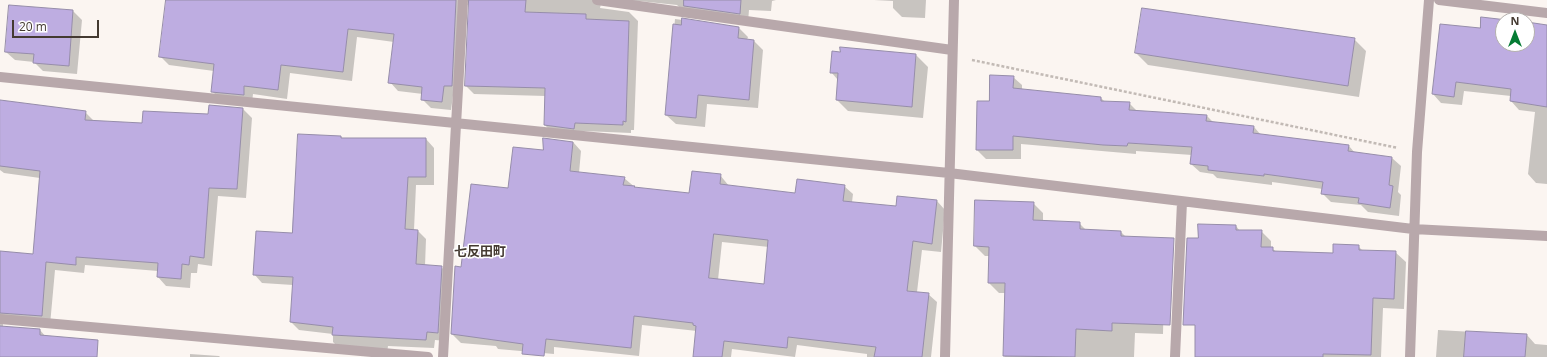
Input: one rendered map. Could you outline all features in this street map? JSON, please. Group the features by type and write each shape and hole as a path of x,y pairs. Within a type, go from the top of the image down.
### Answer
{"street":[{"path":"443,357 463,0"},
{"path":"598,0 662,5 952,53"},
{"path":"945,357 954,0"},
{"path":"1410,357 1416,152 1429,0"},
{"path":"1439,0 1547,13"},
{"path":"0,77 949,172 1182,202 1413,229 1547,236"},
{"path":"1175,357 1182,202"},
{"path":"0,320 428,357"}],"path":[{"path":"952,53 1416,152"}],"building":[{"path":"166,0 456,0 452,86 444,86 442,102 421,100 422,87 388,83 394,34 348,29 343,72 281,65 278,90 244,86 244,95 211,92 214,64 159,57"},
{"path":"469,0 526,0 525,12 586,14 586,19 629,21 626,122 623,121 623,125 575,123 574,129 544,125 545,88 465,86"},
{"path":"684,0 741,0 740,14 684,6"},
{"path":"9,5 73,10 69,66 33,63 34,54 5,52"},
{"path":"1142,8 1355,38 1348,86 1135,53"},
{"path":"1481,17 1495,19 1495,52 1535,52 1535,23 1547,25 1547,107 1510,101 1511,89 1456,82 1454,97 1432,94 1440,24 1480,28"},
{"path":"682,18 739,27 738,38 754,40 749,100 698,95 696,118 665,115 673,24 681,25"},
{"path":"840,47 916,54 912,107 836,100 838,73 830,73 832,51 840,52"},
{"path":"990,75 1014,76 1013,88 1101,97 1101,101 1130,102 1129,110 1207,115 1206,121 1254,126 1253,133 1349,145 1348,151 1392,157 1389,185 1393,186 1390,208 1358,203 1359,198 1321,194 1323,182 1264,174 1264,176 1208,170 1208,166 1190,164 1192,147 1128,143 1127,146 1103,145 1013,136 1013,150 976,150 977,101 989,101"},
{"path":"0,100 86,111 85,120 142,123 143,111 208,114 209,105 243,108 237,189 209,188 204,258 190,256 189,265 182,264 181,279 157,277 158,263 76,257 76,265 46,262 42,316 0,313 0,251 33,254 40,171 0,166"},
{"path":"298,134 341,136 341,138 426,138 426,177 408,177 405,229 418,230 416,264 442,266 438,333 427,332 426,340 332,335 333,327 290,322 293,277 253,275 256,231 292,233"},
{"path":"543,138 573,142 570,171 625,177 623,185 635,186 634,187 689,193 692,171 721,174 720,184 795,193 797,179 845,185 843,201 896,206 897,196 937,200 932,244 913,241 907,291 929,293 922,357 874,357 876,347 788,337 787,348 724,341 722,357 693,357 696,326 693,325 693,323 634,316 631,348 546,339 544,356 522,354 523,344 451,334 455,266 461,267 471,184 508,188 513,147 543,150","holes":["714,234 768,240 764,284 709,278"]},
{"path":"975,200 1034,202 1033,220 1080,222 1080,229 1121,231 1121,236 1174,238 1170,325 1112,323 1112,331 1076,329 1075,357 1003,356 1005,283 988,283 989,247 974,246"},
{"path":"1198,224 1236,225 1236,230 1262,230 1261,247 1273,247 1273,251 1333,253 1333,244 1359,245 1359,250 1396,251 1394,299 1373,298 1371,355 1323,354 1323,357 1195,357 1195,325 1183,325 1187,238 1198,238"},
{"path":"0,326 40,329 40,335 98,340 97,357 0,357"},
{"path":"1466,331 1527,334 1525,357 1464,357"}],"district":[{"name":"七反田町","path":"480,252"}]}
